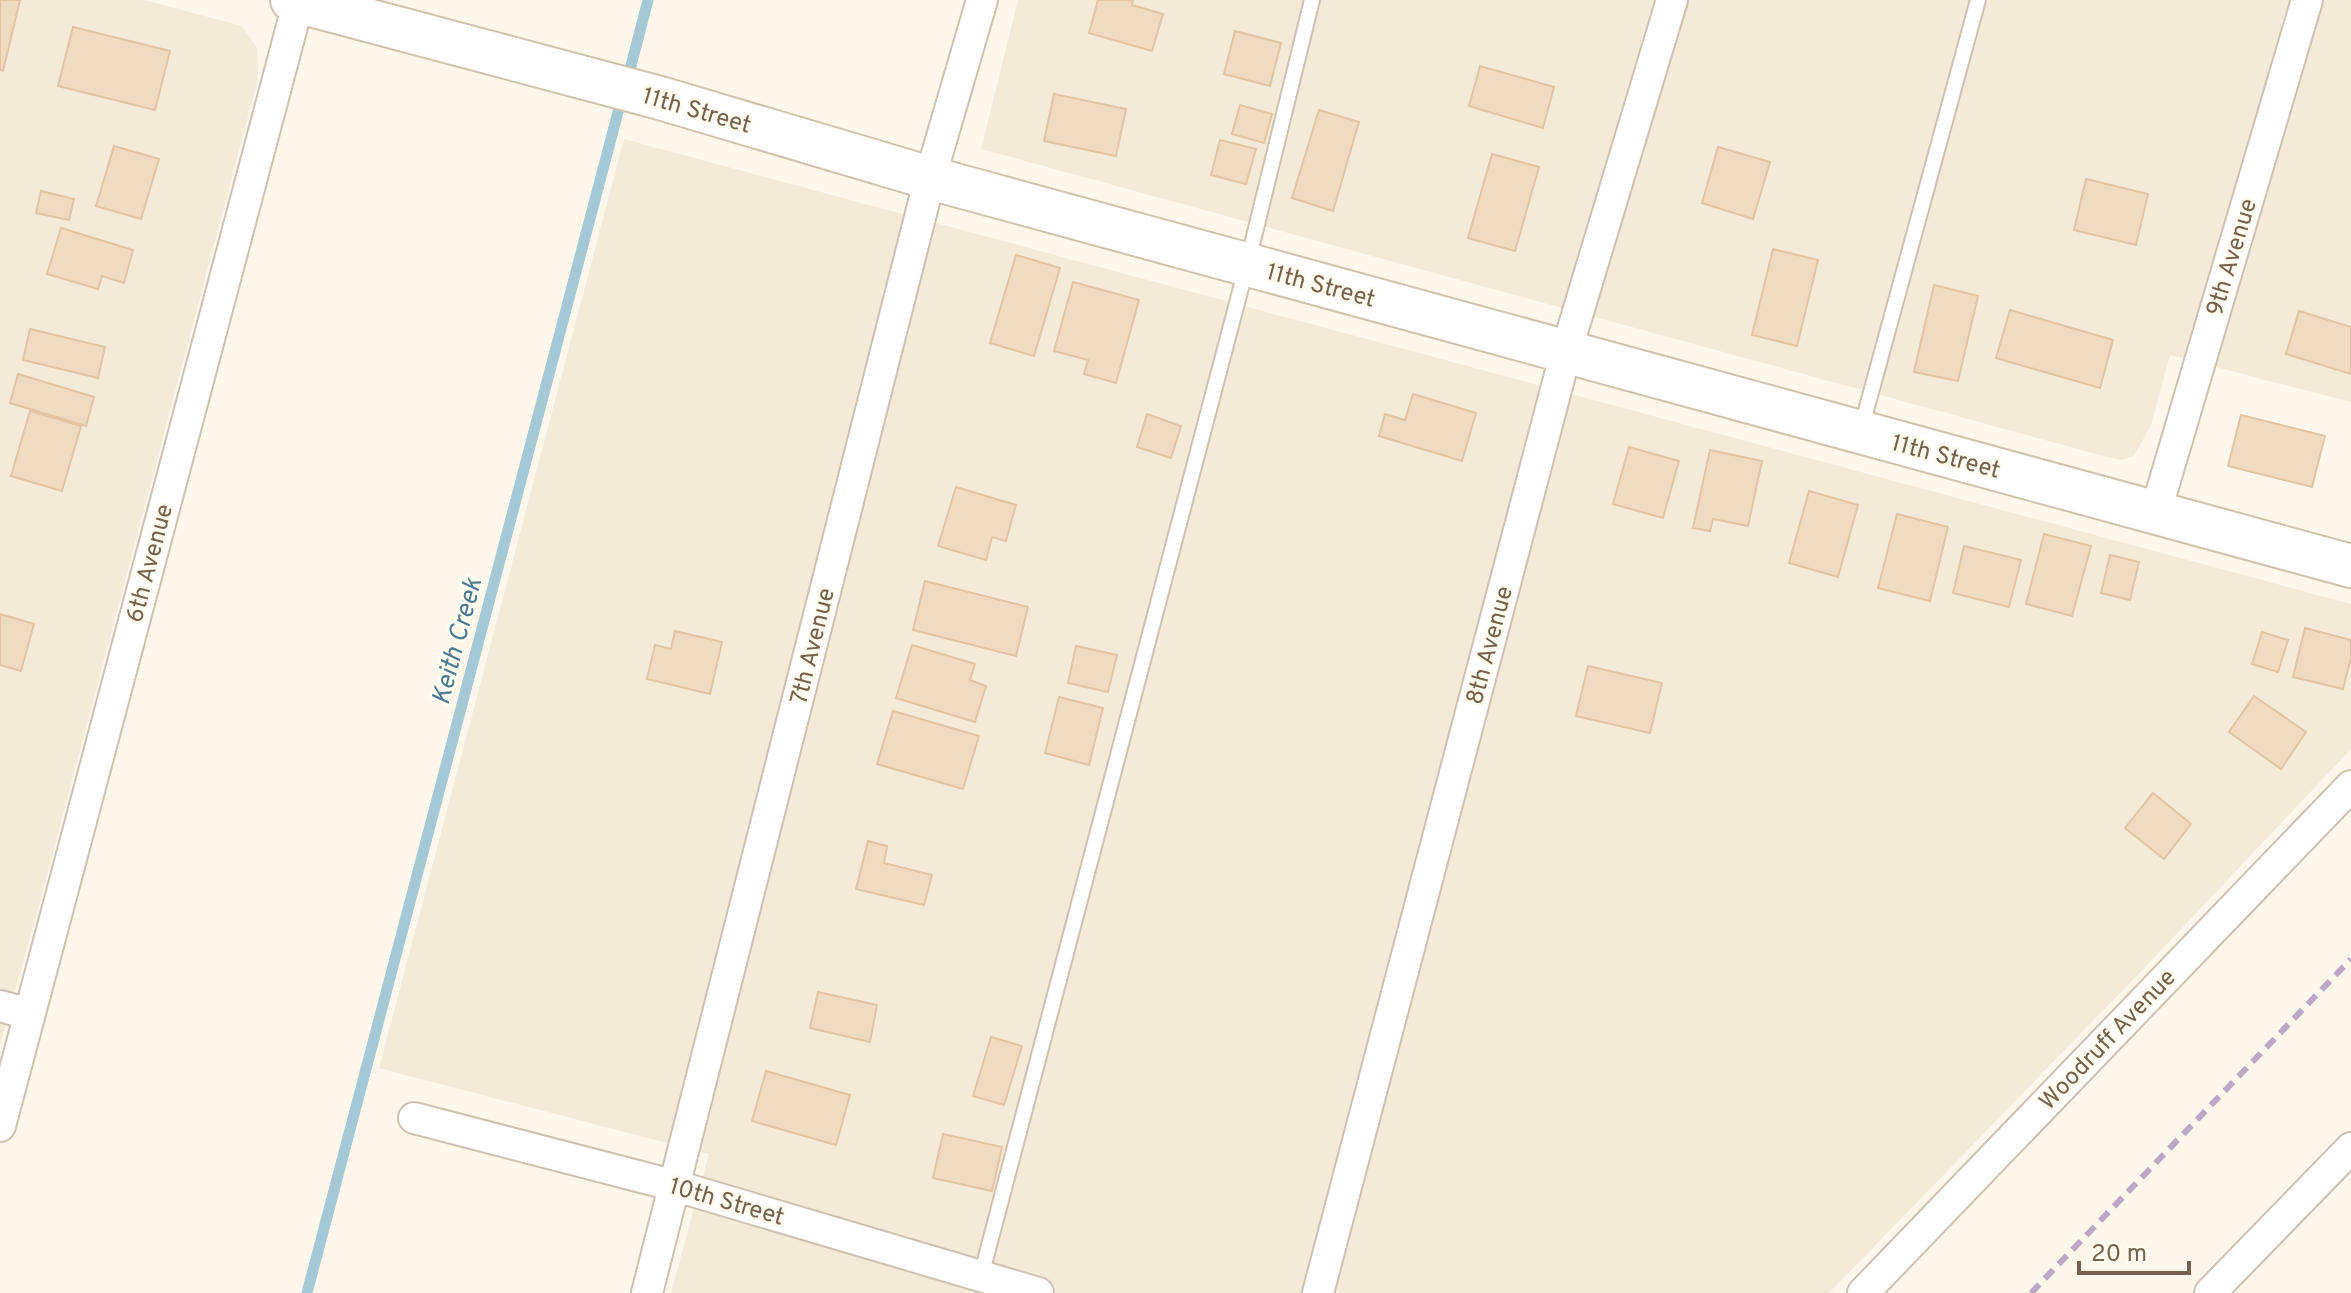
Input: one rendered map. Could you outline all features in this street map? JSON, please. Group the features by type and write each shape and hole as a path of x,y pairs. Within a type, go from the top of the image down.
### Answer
{"main road":[{"name":"11th Street","path":"296,1 660,98 930,178 2351,566"}],"street":[{"name":"7th Avenue","path":"647,1293 930,178 982,0"},
{"name":"8th Avenue","path":"1318,1293 1566,352 1672,0"},
{"name":"9th Avenue","path":"2155,514 2307,0"},
{"name":"6th Avenue","path":"0,1126 14,1010 296,1"},
{"name":"Woodruff Avenue","path":"1863,1293 2351,786"},
{"name":"10th Street","path":"414,1118 676,1186 1038,1293"},
{"path":"2210,1293 2351,1148"}],"lane":[{"path":"981,1276 1247,265 1312,0"},
{"path":"1860,433 1978,0"}],"shaded area":[{"path":"0,0 144,0 242,26 257,48 258,79 0,1044"},
{"path":"1018,0 2351,0 2351,402 2170,355 2151,425 2134,456 2122,460 981,149"},
{"path":"624,139 2351,604 2351,749 2151,961 1829,1293 671,1293 709,1154 379,1068"}],"building":[{"path":"0,0 20,0 3,71 0,70"},
{"path":"1098,0 1133,0 1132,5 1163,14 1152,51 1089,33"},
{"path":"73,27 170,51 155,110 58,86"},
{"path":"1235,31 1281,43 1270,86 1224,74"},
{"path":"1480,66 1554,87 1543,128 1469,106"},
{"path":"1054,94 1126,109 1116,156 1044,141"},
{"path":"1240,105 1272,114 1264,143 1232,134"},
{"path":"1319,110 1359,122 1333,211 1292,198"},
{"path":"1220,140 1256,149 1246,184 1211,175"},
{"path":"114,146 159,159 141,219 96,206"},
{"path":"1718,147 1770,162 1753,219 1702,203"},
{"path":"1492,154 1539,167 1515,251 1468,238"},
{"path":"2086,179 2148,194 2136,245 2074,230"},
{"path":"41,191 74,199 69,220 36,213"},
{"path":"61,228 133,250 124,283 102,276 98,289 47,274"},
{"path":"1773,249 1818,260 1797,346 1752,335"},
{"path":"1016,255 1060,268 1034,356 990,343"},
{"path":"1073,282 1139,300 1116,383 1084,374 1088,360 1054,351"},
{"path":"1934,285 1978,296 1958,381 1914,372"},
{"path":"2010,310 2113,340 2100,388 1996,358"},
{"path":"2299,311 2351,327 2351,374 2286,354"},
{"path":"30,329 105,347 98,378 23,360"},
{"path":"18,374 94,397 86,426 10,403"},
{"path":"1413,394 1476,413 1462,461 1379,436 1385,414 1405,420"},
{"path":"30,411 81,426 62,491 11,476"},
{"path":"1147,414 1181,426 1171,458 1137,447"},
{"path":"2241,415 2325,436 2312,487 2228,466"},
{"path":"1629,447 1679,461 1663,518 1613,504"},
{"path":"1710,450 1762,461 1748,526 1713,519 1710,531 1693,528"},
{"path":"956,487 1016,505 1006,541 992,537 986,560 938,546"},
{"path":"1809,491 1858,505 1838,577 1789,563"},
{"path":"1897,514 1948,527 1930,601 1878,588"},
{"path":"2044,534 2091,546 2072,616 2026,604"},
{"path":"1964,546 2021,560 2009,607 1953,593"},
{"path":"2110,555 2139,562 2130,600 2101,593"},
{"path":"925,581 1028,607 1016,656 913,630"},
{"path":"0,614 34,624 21,671 0,665"},
{"path":"2305,628 2351,640 2351,657 2343,689 2293,677"},
{"path":"675,631 722,642 710,694 647,679 655,645 671,649"},
{"path":"2262,632 2288,640 2278,672 2252,664"},
{"path":"912,645 975,664 970,680 986,686 975,722 896,698"},
{"path":"1076,646 1117,655 1108,692 1068,683"},
{"path":"1588,666 1662,683 1650,733 1576,716"},
{"path":"2254,696 2306,732 2281,769 2229,732"},
{"path":"1059,697 1103,708 1089,765 1045,753"},
{"path":"893,711 979,736 963,789 877,764"},
{"path":"2153,793 2191,824 2164,859 2125,828"},
{"path":"868,841 887,846 884,863 932,875 924,905 856,889"},
{"path":"818,992 877,1005 870,1042 810,1028"},
{"path":"991,1037 1022,1046 1004,1105 973,1096"},
{"path":"766,1071 850,1095 836,1145 752,1121"},
{"path":"943,1134 1002,1147 992,1191 933,1178"}],"waterway":[{"name":"Keith Creek","path":"627,81 648,0"},
{"name":"Keith Creek","path":"307,1293 622,97"}],"railway":[{"path":"2031,1293 2351,959"}]}
